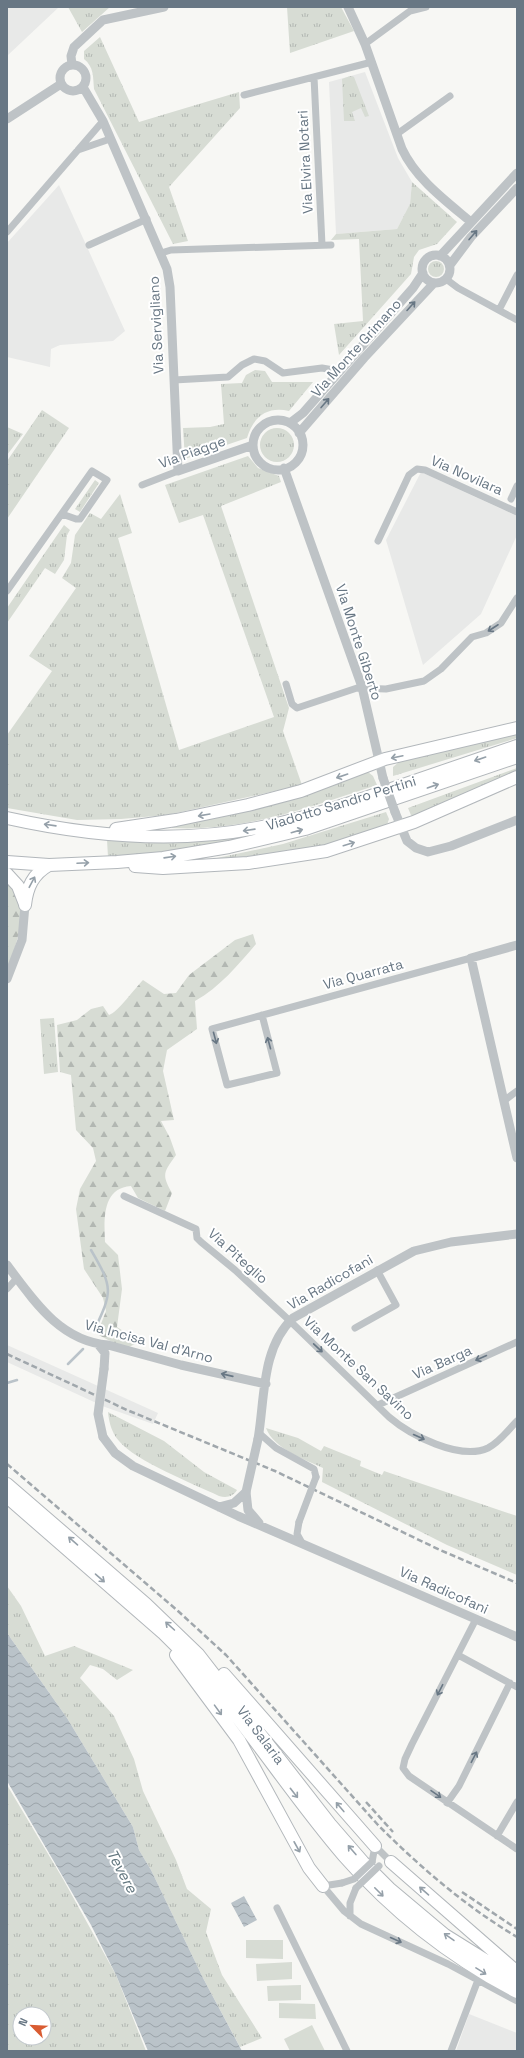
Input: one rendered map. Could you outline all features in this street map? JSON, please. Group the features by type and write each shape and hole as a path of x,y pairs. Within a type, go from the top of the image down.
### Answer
{"main road":[{"path":"7,818 89,831 141,826 222,812 289,795 379,762 517,728"},
{"name":"Viadotto Sandro Pertini","path":"89,831 165,837 256,829 333,809 517,746"},
{"name":"Viadotto Sandro Pertini","path":"117,862 206,852 280,836 517,757"},
{"path":"7,862 49,865 117,862 138,866 163,868 248,863 326,850 401,827 517,777"},
{"path":"25,905 27,893 33,879 38,872 49,865"},
{"path":"7,874 18,886 25,905"},
{"name":"Via Salaria","path":"7,1484 146,1604 198,1654 330,1824 363,1862 398,1896 434,1927 474,1954 517,1980"},
{"name":"Via Salaria","path":"7,1497 163,1633 203,1675 326,1834 378,1891 439,1943 481,1971 517,1992"},
{"path":"163,1633 185,1668 206,1692 239,1740 309,1868 323,1886"},
{"path":"198,1654 216,1666 224,1674 375,1846"},
{"path":"390,1862 517,1972"}],"street":[{"path":"72,65 71,56 74,47 103,20 164,7"},
{"path":"348,7 365,44 397,134 413,169 471,222"},
{"path":"365,44 410,11 426,7"},
{"path":"244,95 372,62"},
{"path":"72,65 76,65 83,70 86,78 83,87 71,91 61,84 61,72 72,65"},
{"name":"Via Elvira Notari","path":"314,77 322,245"},
{"path":"7,119 61,84"},
{"name":"Via Servigliano","path":"83,87 103,121 147,219 167,269 170,287 178,472"},
{"path":"397,134 450,96"},
{"path":"7,232 103,121"},
{"path":"78,150 110,139"},
{"path":"440,256 446,259 450,265 450,272 446,279 438,283 434,283 426,279 423,273 424,265 428,259 440,256 517,173"},
{"path":"450,265 471,237 517,188"},
{"path":"89,245 147,219"},
{"path":"161,253 171,250 331,245"},
{"name":"Via Monte Grimano","path":"290,423 301,415 413,288 423,273"},
{"path":"499,310 517,275"},
{"path":"446,279 458,288 517,320"},
{"name":"Via Monte Grimano","path":"299,433 364,358 434,283"},
{"path":"174,380 228,377 242,364 254,359 265,361 283,373 322,368 339,371"},
{"path":"277,420 290,423 299,433 302,445 299,456 292,465 275,469 262,464 255,455 253,445 257,431 266,423 277,420"},
{"name":"Via Piagge","path":"142,485 253,445"},
{"name":"Via Monte Giberto","path":"284,468 362,687 383,778 406,840 413,847 431,852 517,820"},
{"name":"Via Novilara","path":"378,541 409,475 417,469 425,470 517,512"},
{"path":"7,591 92,471 107,480 80,519 62,514"},
{"path":"511,499 517,486"},
{"path":"286,684 292,704 297,708 362,687 392,688 427,679 441,669 472,637 486,633 501,623 517,598"},
{"path":"7,979 22,940 25,905"},
{"path":"517,945 471,958 505,1100 517,1158"},
{"name":"Via Quarrata","path":"258,1016 277,1073 227,1085 212,1029 258,1016 471,958"},
{"path":"505,1100 517,1091"},
{"name":"Via Piteglio","path":"124,1196 196,1229 197,1238 201,1242 235,1270 290,1321"},
{"name":"Via Radicofani","path":"238,1516 244,1498 258,1436 274,1344 290,1321 308,1308 410,1253 426,1247 451,1242 517,1234"},
{"name":"Via Incisa Val d'Arno","path":"7,1265 50,1319 72,1334 98,1344 108,1345 180,1365 266,1384"},
{"path":"354,1328 396,1305 377,1270"},
{"path":"7,1289 17,1278"},
{"name":"Via Monte San Savino","path":"290,1321 397,1423 412,1434 434,1443 467,1451 482,1450 494,1444 517,1420"},
{"name":"Via Barga","path":"378,1405 517,1342"},
{"name":"Via Radicofani","path":"98,1344 105,1354 98,1414 103,1437 112,1451 129,1464 219,1508 264,1526 517,1637"},
{"path":"258,1436 276,1448 314,1469 316,1477 299,1522 297,1534 302,1543"},
{"path":"219,1508 228,1506 244,1498 250,1513 264,1526"},
{"path":"476,1619 412,1744 404,1762 405,1771 409,1776 447,1803 517,1849"},
{"path":"447,1803 459,1786 514,1685 458,1655"},
{"path":"497,1836 517,1804"},
{"path":"323,1886 342,1884 354,1879 372,1862 375,1846"},
{"path":"350,1916 350,1903 356,1888 379,1866 390,1862 375,1846"},
{"path":"323,1886 350,1916 361,1924 448,1964 517,2001"},
{"path":"276,1908 347,2051"},
{"path":"450,2051 478,1980"}],"shaded area":[{"path":"7,7 59,7 7,56"},
{"path":"365,72 398,158 412,182 410,205 397,229 336,234 329,82"},
{"path":"59,185 125,331 113,341 60,345 51,349 50,367 7,357 7,243"},
{"path":"421,472 517,516 517,535 481,614 423,665 386,540"},
{"path":"7,1345 158,1413 153,1424 105,1407 7,1362"},
{"path":"469,2014 517,2033 517,2051 456,2051"}],"green space":[{"path":"68,7 110,7 82,32"},
{"path":"287,7 341,7 354,31 290,53"},
{"path":"100,37 139,122 239,92 240,108 169,187 188,241 173,244 94,89 92,72 90,65 84,59 84,51"},
{"path":"350,76 354,77 369,116 365,117 361,108 352,112 355,121 344,121 342,79"},
{"path":"412,182 457,222 437,244 419,250 414,257 411,274 339,355 334,324 363,321 359,239 331,240 336,234 397,229 410,204"},
{"path":"436,261 443,266 444,269 439,276 436,277 429,272 428,269 433,262"},
{"path":"255,370 265,371 272,382 313,382 289,411 274,410 257,419 253,424 247,438 185,459 183,428 210,427 224,424 221,384 242,383 246,375"},
{"path":"42,410 69,428 7,519 7,461"},
{"path":"7,427 23,434 7,455"},
{"path":"274,428 280,428 284,429 291,435 294,445 293,452 287,459 280,462 274,462 270,461 263,455 260,448 260,442 261,438 267,431"},
{"path":"248,456 258,468 279,476 281,482 221,506 289,708 283,731 302,785 167,815 121,819 77,820 7,808 7,735 52,671 29,656 76,588 62,578 71,563 75,535 90,513 101,519 120,494 132,533 118,538 179,750 274,717 203,515 179,523 165,485"},
{"path":"95,480 99,483 80,512 75,509"},
{"path":"64,525 70,530 67,535 64,560 55,574 45,568 7,623 7,608"},
{"path":"517,734 517,738 393,776 393,767 399,762"},
{"path":"517,768 517,774 413,820 408,808"},
{"path":"368,772 373,776 377,785 327,802 250,822 198,828 172,828 172,825"},
{"path":"386,812 389,819 387,825 314,850 217,861 217,858 283,844"},
{"path":"260,832 261,836 173,852 108,857 107,840 152,843"},
{"path":"7,880 15,890 21,913 18,936 7,971"},
{"path":"253,934 256,944 221,982 195,1001 197,1029 167,1050 163,1071 174,1120 161,1121 170,1138 176,1155 165,1173 166,1181 172,1193 165,1211 138,1198 131,1186 122,1188 115,1192 107,1206 105,1215 105,1242 118,1255 122,1289 117,1327 134,1338 135,1344 125,1349 97,1334 106,1311 103,1298 84,1269 76,1209 80,1189 96,1161 93,1148 76,1130 71,1075 60,1072 57,1025 77,1020 91,1009 103,1006 109,1015 121,1005 143,980 164,994 176,993 189,975 235,940"},
{"path":"54,1018 58,1072 44,1074 40,1019"},
{"path":"108,1412 164,1441 204,1472 237,1490 229,1496 219,1496 151,1464 127,1449 114,1435"},
{"path":"266,1428 298,1438 321,1451 324,1446 361,1461 360,1466 382,1475 384,1471 517,1516 517,1575 447,1545 322,1482 323,1468 283,1448 270,1435"},
{"path":"7,1586 21,1606 45,1656 74,1646 133,1670 117,1680 103,1669 90,1665 80,1678 114,1716 134,1759 143,1791 176,1860 187,1889 211,1909 206,1932 222,1975 262,2038 240,2047 203,1978 151,1870 139,1850 133,1827 67,1718 7,1633"},
{"path":"7,1785 63,1879 116,1975 146,2051 7,2051"},
{"path":"246,1940 283,1940 283,1959 246,1958"},
{"path":"292,1962 292,1979 257,1981 256,1964"},
{"path":"301,1985 301,2000 268,2001 267,1986"},
{"path":"279,2003 315,2004 316,2019 279,2018"},
{"path":"312,2025 325,2051 290,2051 284,2039"}],"water":[{"name":"Tevere","path":"7,1633 67,1718 133,1827 139,1850 151,1870 203,1978 242,2051 148,2051 116,1975 91,1925 7,1781"},
{"path":"244,1896 257,1920 244,1927 231,1903"}],"waterway":[{"path":"91,1250 104,1274 108,1290 107,1299 94,1331"},
{"path":"68,1364 83,1349"},
{"path":"7,1383 17,1380"}],"railway":[{"path":"7,1354 127,1410 275,1471 440,1550 517,1583"},
{"path":"7,1464 178,1611 226,1655 378,1825 410,1856 461,1899 517,1937"},
{"path":"366,1802 393,1832"},
{"path":"462,1892 517,1929"}]}
